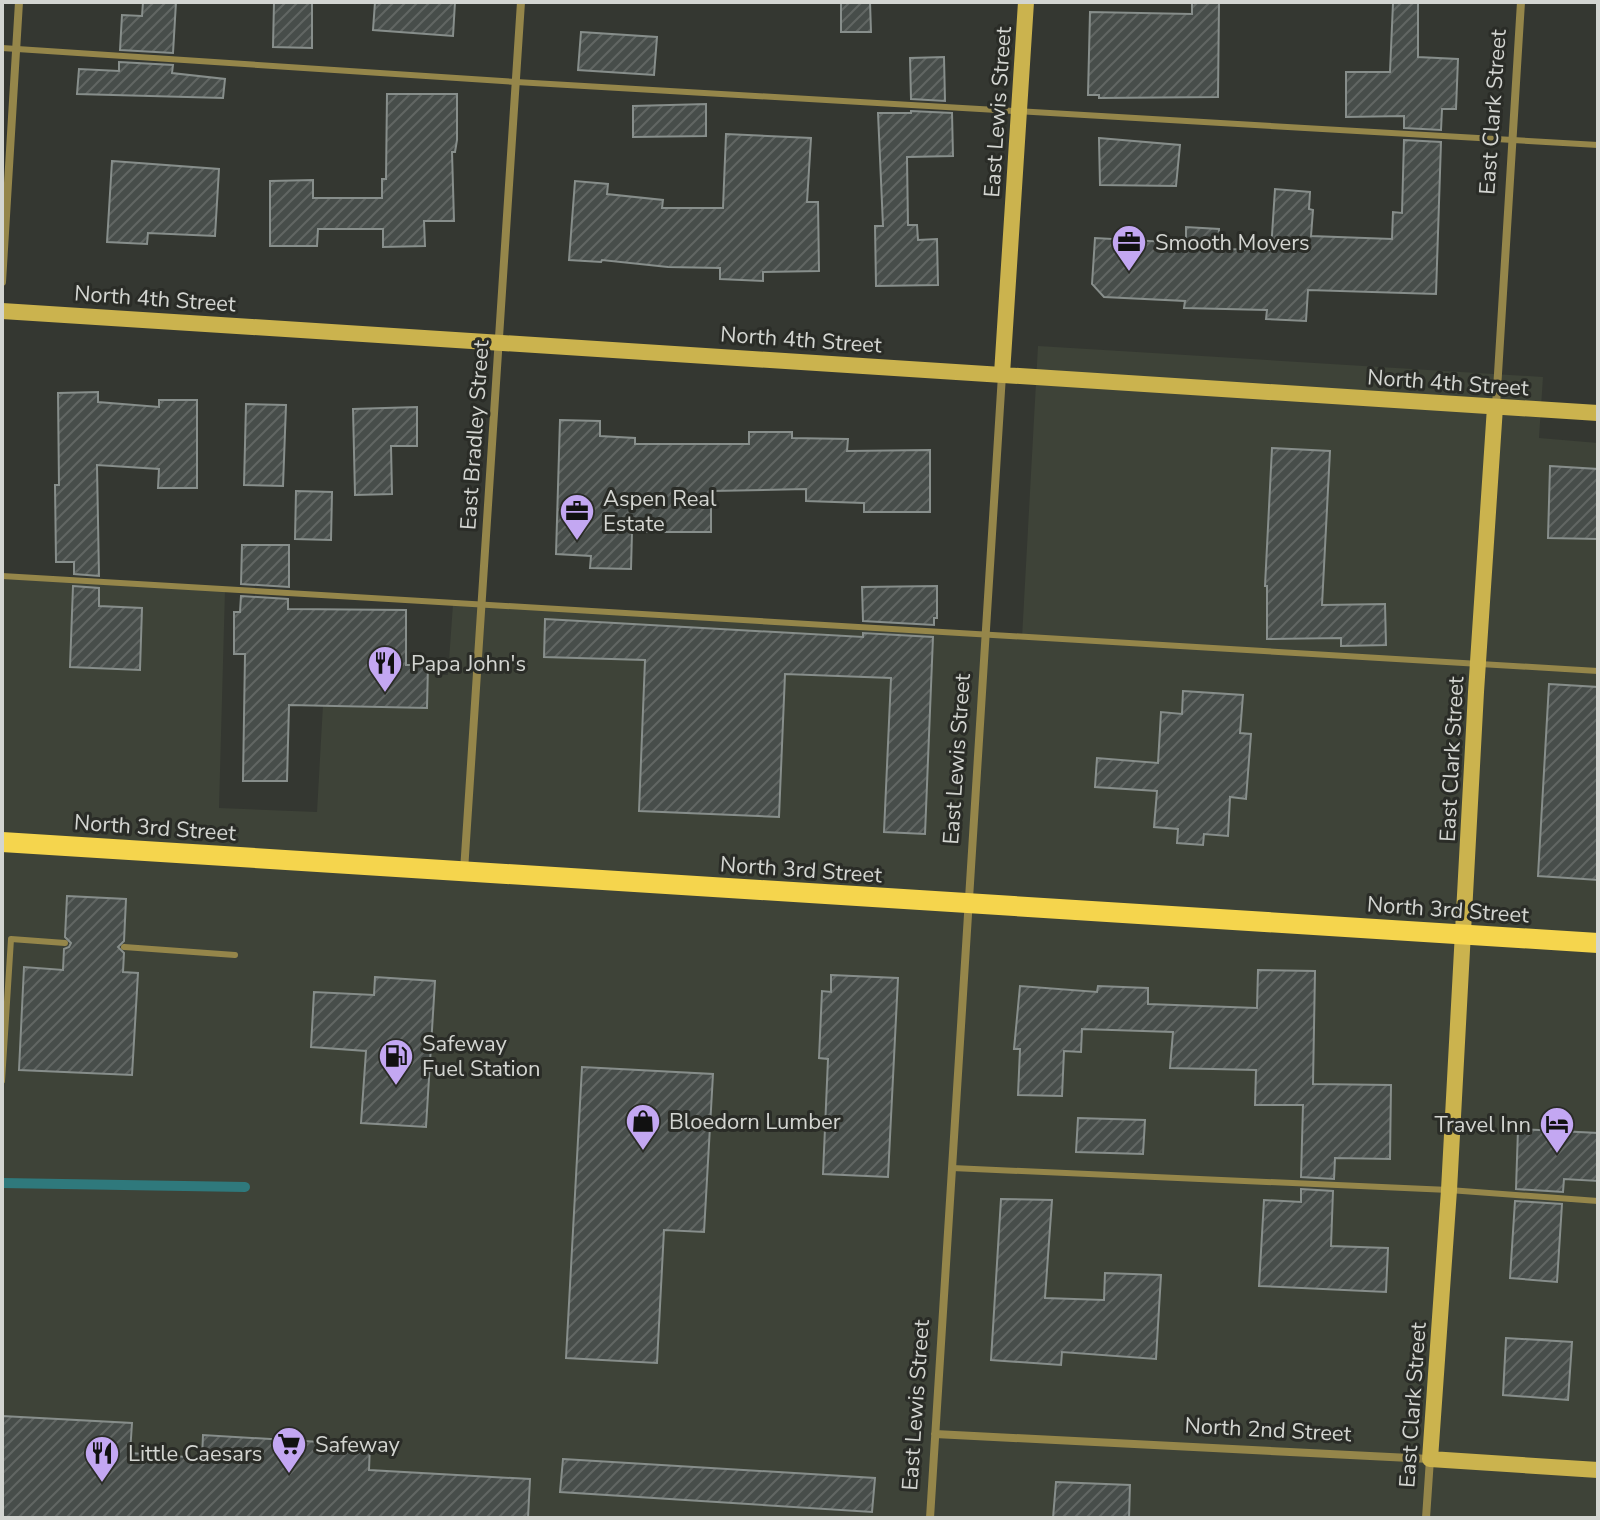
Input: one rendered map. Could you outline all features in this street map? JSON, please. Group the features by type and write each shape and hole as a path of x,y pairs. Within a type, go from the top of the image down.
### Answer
{"main road":[{"name":"North 3rd Street","path":"2,842 1598,943"}],"street":[{"path":"2,282 19,2"},
{"name":"East Bradley Street","path":"464,871 521,2"},
{"name":"East Lewis Street","path":"930,1518 1026,2"},
{"name":"East Clark Street","path":"1426,1518 1449,1190 1478,665 1521,2"},
{"name":"North 4th Street","path":"2,311 1598,413"},
{"name":"North 2nd Street","path":"935,1434 1598,1470"}],"lane":[{"path":"2,48 516,82 1598,145"},
{"path":"2,576 1598,671"},
{"path":"2,939 65,943"},
{"path":"2,1081 11,939"},
{"path":"124,947 235,955"},
{"path":"952,1168 1449,1190 1598,1201"}],"shaded area":[{"path":"1038,346 1543,377 1539,438 1598,443 1598,1518 2,1518 2,577 225,590 219,808 317,812 325,669 448,675 453,604 1022,638"}],"building":[{"path":"143,2 176,2 173,53 120,50 122,15 142,16"},
{"path":"274,2 312,2 312,48 273,47"},
{"path":"375,2 455,2 453,36 373,30"},
{"path":"841,2 870,2 871,32 841,32"},
{"path":"1192,2 1219,2 1218,97 1099,98 1099,95 1088,95 1090,12 1192,14"},
{"path":"1393,3 1418,3 1418,57 1458,59 1456,109 1442,109 1441,130 1404,128 1404,116 1346,117 1346,72 1390,72"},
{"path":"581,32 657,37 654,75 578,70"},
{"path":"944,57 945,101 911,99 910,58"},
{"path":"119,62 173,65 172,73 225,79 223,98 77,94 79,69 119,71"},
{"path":"387,94 457,94 457,140 455,152 452,152 454,221 424,221 425,246 383,247 383,229 318,229 317,246 270,246 270,181 313,180 313,198 382,198 382,179 386,179"},
{"path":"706,104 706,136 633,137 633,106"},
{"path":"878,113 952,113 953,156 907,157 908,225 917,225 918,240 937,239 938,285 876,286 875,226 883,226"},
{"path":"726,134 811,138 807,202 818,202 819,271 763,272 763,281 720,279 720,268 569,260 575,181 608,184 607,194 663,200 662,208 723,208"},
{"path":"1099,138 1180,145 1176,186 1100,185"},
{"path":"1404,140 1441,142 1436,294 1308,290 1306,321 1266,319 1267,310 1184,308 1185,301 1104,297 1092,284 1095,238 1186,243 1186,227 1219,229 1218,249 1271,250 1275,189 1310,192 1309,209 1313,210 1311,236 1392,239 1393,212 1402,213"},
{"path":"112,161 219,169 215,236 148,233 147,244 107,242"},
{"path":"98,392 98,402 159,407 159,400 197,400 197,488 158,488 159,469 97,465 99,576 74,574 74,562 56,562 55,485 59,485 58,393"},
{"path":"246,404 286,405 283,486 244,485"},
{"path":"417,407 417,446 391,446 392,494 355,495 353,409"},
{"path":"560,420 600,421 600,436 635,438 635,444 749,444 749,432 792,432 792,438 848,439 847,451 930,450 930,512 864,512 864,503 806,501 806,489 711,491 711,532 632,532 631,569 590,568 591,556 556,554"},
{"path":"1272,448 1330,451 1322,605 1385,604 1386,645 1341,646 1341,638 1267,639 1265,586"},
{"path":"1550,466 1598,469 1598,539 1548,538"},
{"path":"296,491 332,492 331,540 295,539"},
{"path":"242,545 289,545 289,587 241,584"},
{"path":"73,586 99,588 99,606 142,608 140,670 70,667"},
{"path":"937,586 937,618 934,618 934,625 863,621 862,587"},
{"path":"241,596 288,599 288,609 406,610 406,665 428,665 427,708 289,705 287,781 243,781 245,654 234,654 234,612 240,612"},
{"path":"545,619 863,637 863,633 933,637 925,834 884,832 891,678 785,674 779,817 639,811 645,660 544,657"},
{"path":"1549,684 1598,687 1598,880 1538,876"},
{"path":"1183,691 1243,695 1240,733 1251,734 1246,799 1230,797 1228,836 1204,834 1203,845 1177,843 1178,829 1154,827 1157,791 1095,787 1097,758 1158,763 1161,712 1182,714"},
{"path":"67,896 126,899 124,941 118,947 124,953 123,972 138,973 132,1075 19,1070 24,967 63,970 64,949 71,943 65,937"},
{"path":"1258,970 1315,971 1313,1084 1391,1085 1390,1159 1335,1158 1334,1179 1301,1177 1303,1105 1255,1105 1256,1070 1170,1068 1173,1032 1082,1029 1081,1052 1064,1051 1062,1096 1018,1095 1020,1049 1014,1049 1020,986 1097,992 1098,986 1148,988 1148,1004 1257,1008"},
{"path":"831,975 898,978 888,1177 823,1174 828,1059 819,1058 822,991 831,992"},
{"name":"Safeway Fuel Station","path":"375,977 435,981 426,1127 361,1123 366,1051 311,1047 314,992 374,995"},
{"name":"Bloedorn Lumber","path":"582,1067 713,1074 704,1232 664,1230 657,1363 566,1358"},
{"path":"1078,1118 1145,1120 1143,1154 1076,1152"},
{"name":"Travel Inn","path":"1518,1129 1598,1133 1598,1181 1564,1179 1563,1192 1516,1189"},
{"path":"1301,1189 1333,1191 1331,1246 1388,1248 1386,1292 1259,1286 1264,1200 1301,1202"},
{"path":"1001,1199 1052,1200 1045,1298 1104,1300 1105,1273 1161,1275 1156,1359 1062,1352 1061,1365 991,1360"},
{"path":"1515,1201 1562,1204 1557,1282 1510,1278"},
{"path":"1506,1338 1572,1342 1568,1400 1503,1395"},
{"name":"Safeway","path":"2,1416 132,1423 130,1453 202,1458 203,1435 370,1445 369,1470 530,1479 528,1518 2,1518"},
{"path":"563,1459 875,1478 872,1512 560,1492"},
{"path":"1056,1482 1130,1485 1129,1518 1053,1518"}],"waterway":[{"path":"2,1183 245,1187"}],"place":[{"name":"Smooth Movers","path":"1129,273"},
{"name":"Aspen Real Estate","path":"577,542"},
{"name":"Papa John's","path":"385,694"},
{"name":"Safeway Fuel Station","path":"396,1087"},
{"name":"Bloedorn Lumber","path":"643,1152"},
{"name":"Travel Inn","path":"1557,1155"},
{"name":"Safeway","path":"289,1475"},
{"name":"Little Caesars","path":"102,1484"}]}
